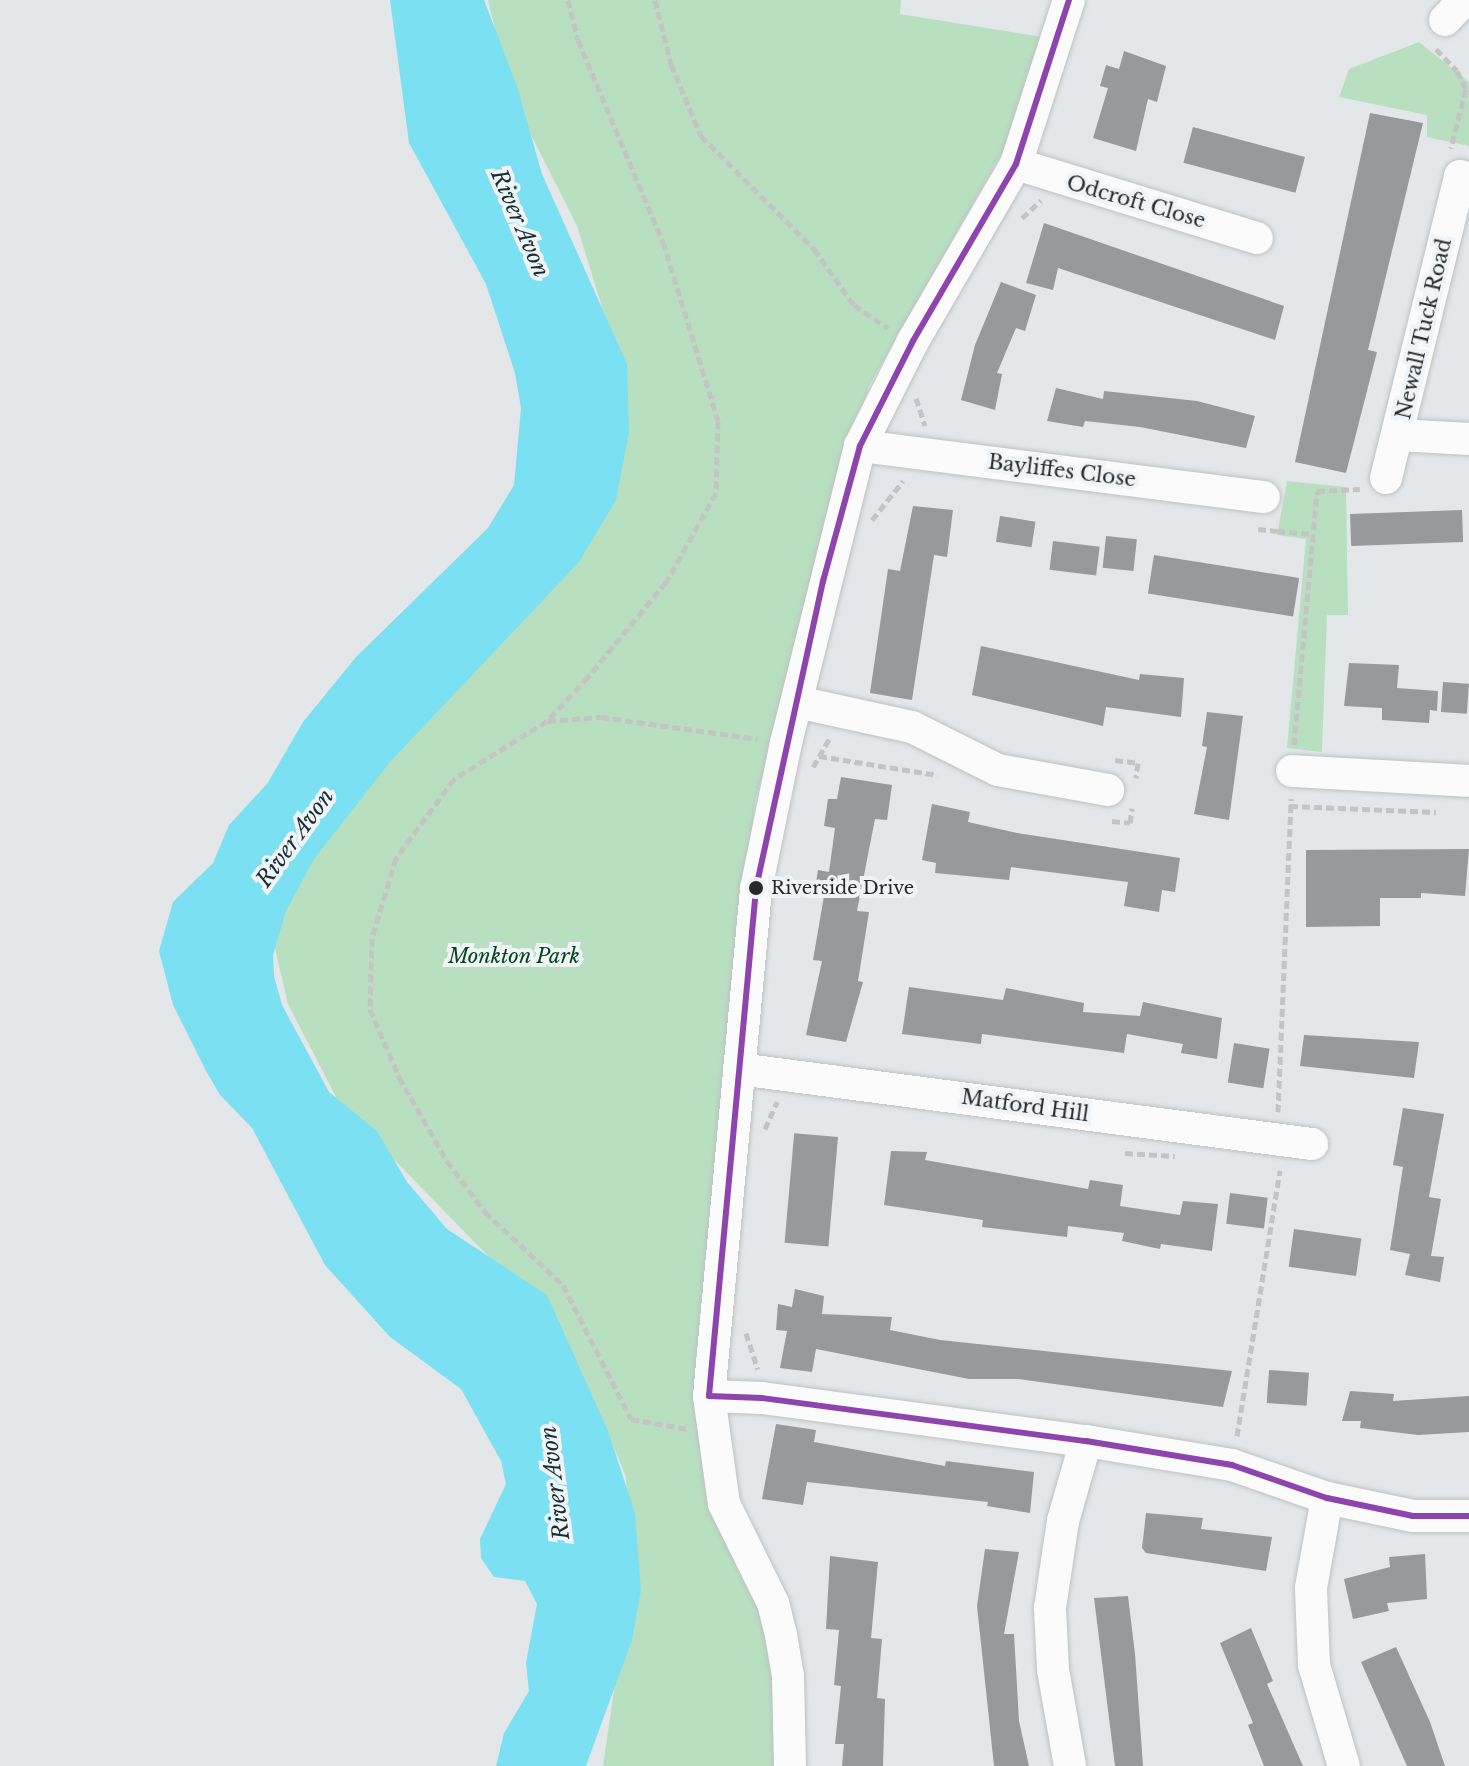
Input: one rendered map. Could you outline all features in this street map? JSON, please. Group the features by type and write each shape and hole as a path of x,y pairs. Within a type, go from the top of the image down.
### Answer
{"street":[{"path":"790,1766 788,1676 781,1635 773,1603 724,1504 711,1429 709,1396 756,889 786,743 860,446 913,341 1016,164 1069,0"},
{"name":"Odcroft Close","path":"1016,164 1257,238"},
{"name":"Newall Tuck Road","path":"1386,478 1464,177"},
{"name":"Newall Tuck Road","path":"1398,435 1469,439"},
{"name":"Bayliffes Close","path":"860,446 1264,497"},
{"path":"797,702 912,727 998,770 1108,790"},
{"path":"1292,771 1469,781"},
{"name":"Matford Hill","path":"739,1069 1299,1143"},
{"path":"709,1396 762,1398 1086,1441 1232,1465 1327,1498 1413,1516 1469,1516"},
{"path":"1070,1766 1054,1683 1050,1608 1063,1521 1086,1441"},
{"path":"1327,1498 1311,1588 1314,1665 1344,1766"}],"path":[{"path":"568,0 578,40 663,242 718,421 716,493 666,582 547,721 454,779 396,858 372,938 370,1009 399,1077 447,1161 485,1212 563,1285 631,1419 711,1429"},
{"path":"655,0 671,64 701,136 814,249 854,305 913,341"},
{"path":"1454,10 1426,38 1457,71 1466,89 1450,148 1466,152 1464,177"},
{"path":"869,525 924,454 926,432 916,387"},
{"path":"1232,1465 1299,1143 1290,806 1317,491 1369,488 1386,478"},
{"path":"805,779 842,712"},
{"path":"547,721 601,717 786,743"},
{"path":"1290,806 1439,812"},
{"path":"759,1140 784,1074"},
{"path":"741,1319 762,1398"}],"green space":[{"name":"Monkton Park","path":"488,0 901,0 900,14 1042,37 1004,149 869,386 755,802 695,1369 709,1508 765,1624 778,1723 778,1766 603,1766 630,1581 626,1477 609,1436 488,1256 339,1103 288,1004 274,944 286,888 626,385 577,226 510,93"},
{"path":"1419,42 1469,82 1469,146 1427,137 1427,115 1339,97 1349,69"},
{"path":"1287,481 1346,487 1348,615 1327,615 1322,752 1287,748 1306,539 1277,535"}],"water":[{"name":"River Avon","path":"390,0 484,0 517,86 542,174 627,364 629,433 616,500 579,562 390,762 314,859 286,911 273,955 274,976 282,1005 329,1092 377,1131 407,1182 447,1229 547,1295 608,1431 635,1513 641,1590 632,1640 586,1766 496,1766 504,1733 529,1691 526,1663 537,1604 525,1581 494,1577 481,1558 480,1539 506,1484 501,1461 461,1389 390,1337 325,1265 252,1128 220,1095 206,1071 173,1005 159,951 173,902 213,863 229,825 267,784 303,722 356,657 488,528 514,485 521,408 515,373 486,284 409,143"}],"building":[{"path":"1124,51 1166,66 1157,102 1148,99 1136,151 1093,138 1108,88 1100,86 1106,65 1119,69"},
{"path":"1370,113 1423,123 1368,350 1377,352 1346,473 1295,462"},
{"path":"1193,127 1305,157 1295,193 1183,163"},
{"path":"1044,223 1284,306 1275,340 1058,268 1053,290 1026,283"},
{"path":"1001,282 1036,295 1025,331 1016,328 997,373 1002,374 995,410 961,400 975,345"},
{"path":"1056,388 1103,399 1104,391 1197,401 1255,416 1246,448 1140,427 1085,421 1083,427 1047,421"},
{"path":"913,506 953,510 947,557 934,555 912,700 870,693 888,569 900,571"},
{"path":"1462,510 1463,542 1351,546 1350,514"},
{"path":"1000,516 1036,522 1031,547 996,542"},
{"path":"1106,536 1137,539 1133,571 1103,568"},
{"path":"1053,541 1100,547 1096,576 1049,570"},
{"path":"1154,555 1299,578 1293,617 1148,594"},
{"path":"981,646 1139,680 1140,674 1184,678 1181,717 1106,707 1103,726 972,695"},
{"path":"1349,663 1399,665 1397,688 1438,691 1437,711 1430,710 1429,723 1382,720 1382,708 1344,706"},
{"path":"1443,682 1469,684 1467,714 1441,712"},
{"path":"1207,712 1243,716 1229,820 1194,814 1207,747 1202,746"},
{"path":"841,777 892,785 887,820 875,819 857,911 869,912 858,981 863,982 846,1042 806,1035 822,961 813,960 824,896 814,895 818,870 829,872 835,828 824,826 828,799 837,799"},
{"path":"932,804 970,812 968,822 1017,833 1180,858 1175,892 1162,890 1159,912 1124,906 1128,882 1011,867 1009,880 935,873 936,863 922,860"},
{"path":"1469,849 1465,896 1421,893 1421,898 1380,898 1380,926 1306,927 1306,850"},
{"path":"909,987 1003,1000 1006,988 1084,1003 1083,1012 1140,1016 1143,1002 1222,1018 1217,1059 1181,1053 1183,1044 1127,1034 1124,1053 982,1034 981,1044 902,1034"},
{"path":"1304,1035 1419,1042 1414,1078 1300,1066"},
{"path":"1234,1043 1270,1049 1263,1088 1228,1083"},
{"path":"1403,1108 1444,1114 1429,1197 1441,1199 1431,1256 1444,1257 1440,1282 1405,1275 1410,1254 1390,1250 1403,1167 1393,1165"},
{"path":"794,1133 838,1137 828,1247 785,1243"},
{"path":"891,1151 927,1152 925,1160 1088,1189 1090,1180 1123,1185 1120,1206 1180,1215 1183,1201 1218,1204 1212,1251 1161,1244 1160,1249 1122,1241 1124,1233 1068,1226 1067,1237 982,1227 983,1220 884,1205"},
{"path":"1230,1193 1268,1198 1264,1228 1226,1224"},
{"path":"1294,1229 1361,1238 1356,1276 1289,1267"},
{"path":"795,1289 824,1296 822,1314 892,1317 890,1330 940,1340 1232,1371 1223,1407 1018,1379 969,1379 816,1349 812,1372 780,1368 787,1331 776,1330 778,1304 792,1307"},
{"path":"1269,1370 1309,1373 1307,1406 1267,1403"},
{"path":"1350,1391 1394,1394 1393,1401 1469,1396 1469,1432 1418,1435 1360,1428 1361,1421 1342,1421"},
{"path":"776,1424 816,1430 814,1442 945,1466 946,1461 1034,1472 1030,1513 987,1506 988,1502 807,1482 803,1505 762,1499"},
{"path":"1146,1513 1203,1518 1201,1529 1272,1537 1266,1571 1146,1553 1142,1548"},
{"path":"985,1549 1019,1552 1004,1634 1014,1634 1019,1721 1029,1766 994,1766 977,1606"},
{"path":"1425,1554 1427,1599 1387,1603 1389,1611 1353,1619 1344,1579 1390,1567 1389,1557"},
{"path":"830,1556 878,1562 871,1638 882,1639 877,1698 885,1699 883,1766 842,1766 844,1744 835,1744 841,1686 834,1685 839,1630 826,1629"},
{"path":"1128,1596 1143,1766 1115,1766 1094,1598"},
{"path":"1251,1628 1273,1681 1267,1684 1303,1766 1264,1766 1248,1725 1253,1723 1220,1643"},
{"path":"1396,1647 1430,1722 1445,1766 1407,1766 1361,1662"}],"transit line":[{"path":"1069,0 1016,164 913,341 860,446 823,581 756,889 709,1396 762,1398 1086,1441 1232,1465 1327,1498 1413,1516 1469,1516"}],"place":[{"name":"Riverside Drive","path":"756,888"}]}
